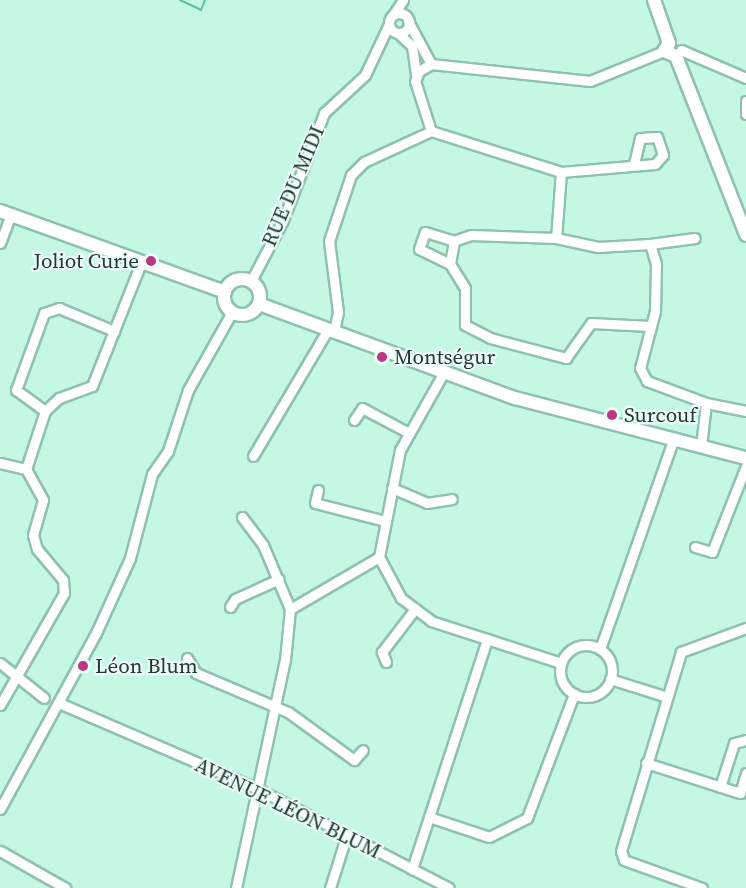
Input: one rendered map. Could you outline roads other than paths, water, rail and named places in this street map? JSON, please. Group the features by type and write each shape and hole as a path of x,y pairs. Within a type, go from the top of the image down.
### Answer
{"street":[{"name":"RUE DU MIDI","path":"384,40 398,32 406,18 403,0"},
{"name":"RUE DU MIDI","path":"251,281 283,220 324,113 364,75 403,0"},
{"path":"654,0 667,47 746,78"},
{"path":"431,64 406,18 391,20 398,32 412,46 416,74 431,131"},
{"path":"416,74 431,64 590,81 667,47"},
{"path":"679,53 746,235"},
{"path":"746,101 746,114"},
{"path":"253,456 331,330 338,312 329,241 351,175 364,162 431,131 561,172 634,164"},
{"path":"556,238 561,172"},
{"path":"0,243 5,213 225,292"},
{"path":"650,326 591,323 566,358 490,338 465,325 465,288 450,264 419,249 425,232 454,240 471,235 556,238 598,247 650,244 694,238"},
{"path":"450,264 454,240"},
{"path":"650,244 656,264 650,326 640,368 646,381 706,403 746,411"},
{"path":"0,705 64,593 63,580 37,549 33,535 43,500 26,469 45,411 59,398 92,386 141,263"},
{"path":"225,292 235,280 251,281 259,291 259,304 246,315 232,312"},
{"path":"0,809 59,703 130,558 152,474 168,451 188,390 232,312 225,292"},
{"path":"259,304 515,398 746,458"},
{"path":"45,411 16,390 44,313 59,308 114,331"},
{"path":"444,372 409,433 392,488 380,557 401,598 431,621 561,663"},
{"path":"701,446 706,403"},
{"path":"354,420 362,408 409,433"},
{"path":"600,649 674,438"},
{"path":"0,463 26,469"},
{"path":"695,547 712,552 746,466"},
{"path":"392,488 427,502 452,499"},
{"path":"318,490 315,503 385,521"},
{"path":"236,888 274,707 290,609 279,579 242,517"},
{"path":"290,609 380,557"},
{"path":"230,607 235,599 279,579"},
{"path":"386,662 382,652 415,609"},
{"path":"702,888 624,860 622,844 681,652 746,628"},
{"path":"412,869 487,639"},
{"path":"577,647 600,649 611,666 610,679 598,694 574,694 562,680 561,663 577,647"},
{"path":"187,658 196,673 274,707 354,760 363,750"},
{"path":"0,663 15,680 44,698"},
{"path":"610,679 667,697"},
{"path":"429,817 489,837 527,818 574,694"},
{"name":"AVENUE LÉON BLUM","path":"59,703 256,788 346,837 412,869 435,884 449,888"},
{"path":"720,787 734,743 746,740"},
{"path":"646,763 740,793 746,773"},
{"path":"330,888 346,837"},
{"path":"0,851 65,888"}],"waterway":[{"path":"180,0 201,10 205,0"}],"place":[{"name":"Joliot Curie","path":"151,261"},
{"name":"Montségur","path":"382,357"},
{"name":"Surcouf","path":"612,415"},
{"name":"Léon Blum","path":"83,666"}]}
